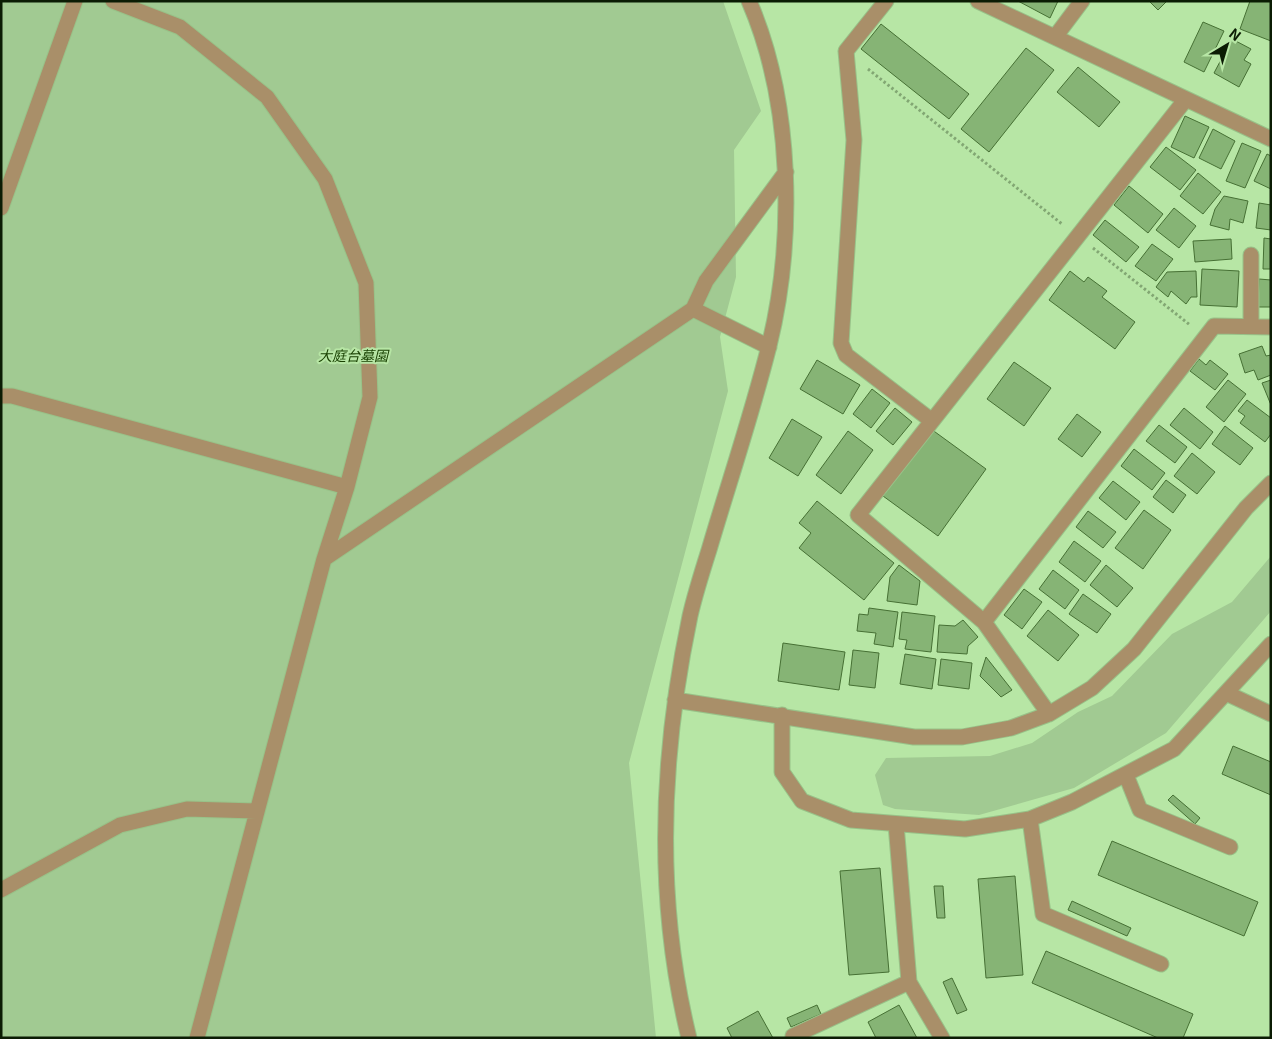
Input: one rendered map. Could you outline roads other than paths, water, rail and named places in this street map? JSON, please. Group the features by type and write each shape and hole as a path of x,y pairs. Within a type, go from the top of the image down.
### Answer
{"street":[{"path":"1,208 75,1"},
{"path":"114,1 180,28 267,97 325,179 366,283 370,398 347,487 324,559 210,996 197,1038"},
{"path":"690,1038 671,927 666,841 668,780 675,700 690,613 769,347 780,293 785,227 786,172 776,94 756,18 749,1"},
{"path":"886,1 846,51 854,140 841,343 846,355 932,421"},
{"path":"978,1 1271,139"},
{"path":"1055,37 1082,1"},
{"path":"1050,714 984,622 858,515 1186,99"},
{"path":"324,559 693,309 706,281 786,172"},
{"path":"1251,326 1252,255"},
{"path":"693,309 769,347"},
{"path":"984,622 1214,326 1271,326"},
{"path":"1,396 12,396 347,487"},
{"path":"675,700 782,715 914,737 962,737 1011,728 1050,714 1092,688 1134,649 1246,508 1271,483"},
{"path":"782,715 782,772 802,801 852,820 965,829 1030,819 1072,802 1174,749 1271,644"},
{"path":"1226,693 1271,714"},
{"path":"1126,775 1140,810 1230,848"},
{"path":"1,890 120,825 187,809 257,811"},
{"path":"1030,819 1043,914 1161,964"},
{"path":"896,824 909,982 942,1038"},
{"path":"794,1038 793,1036 909,982"}],"park label":[{"name":"大庭台墓園","path":"353,355"}]}
